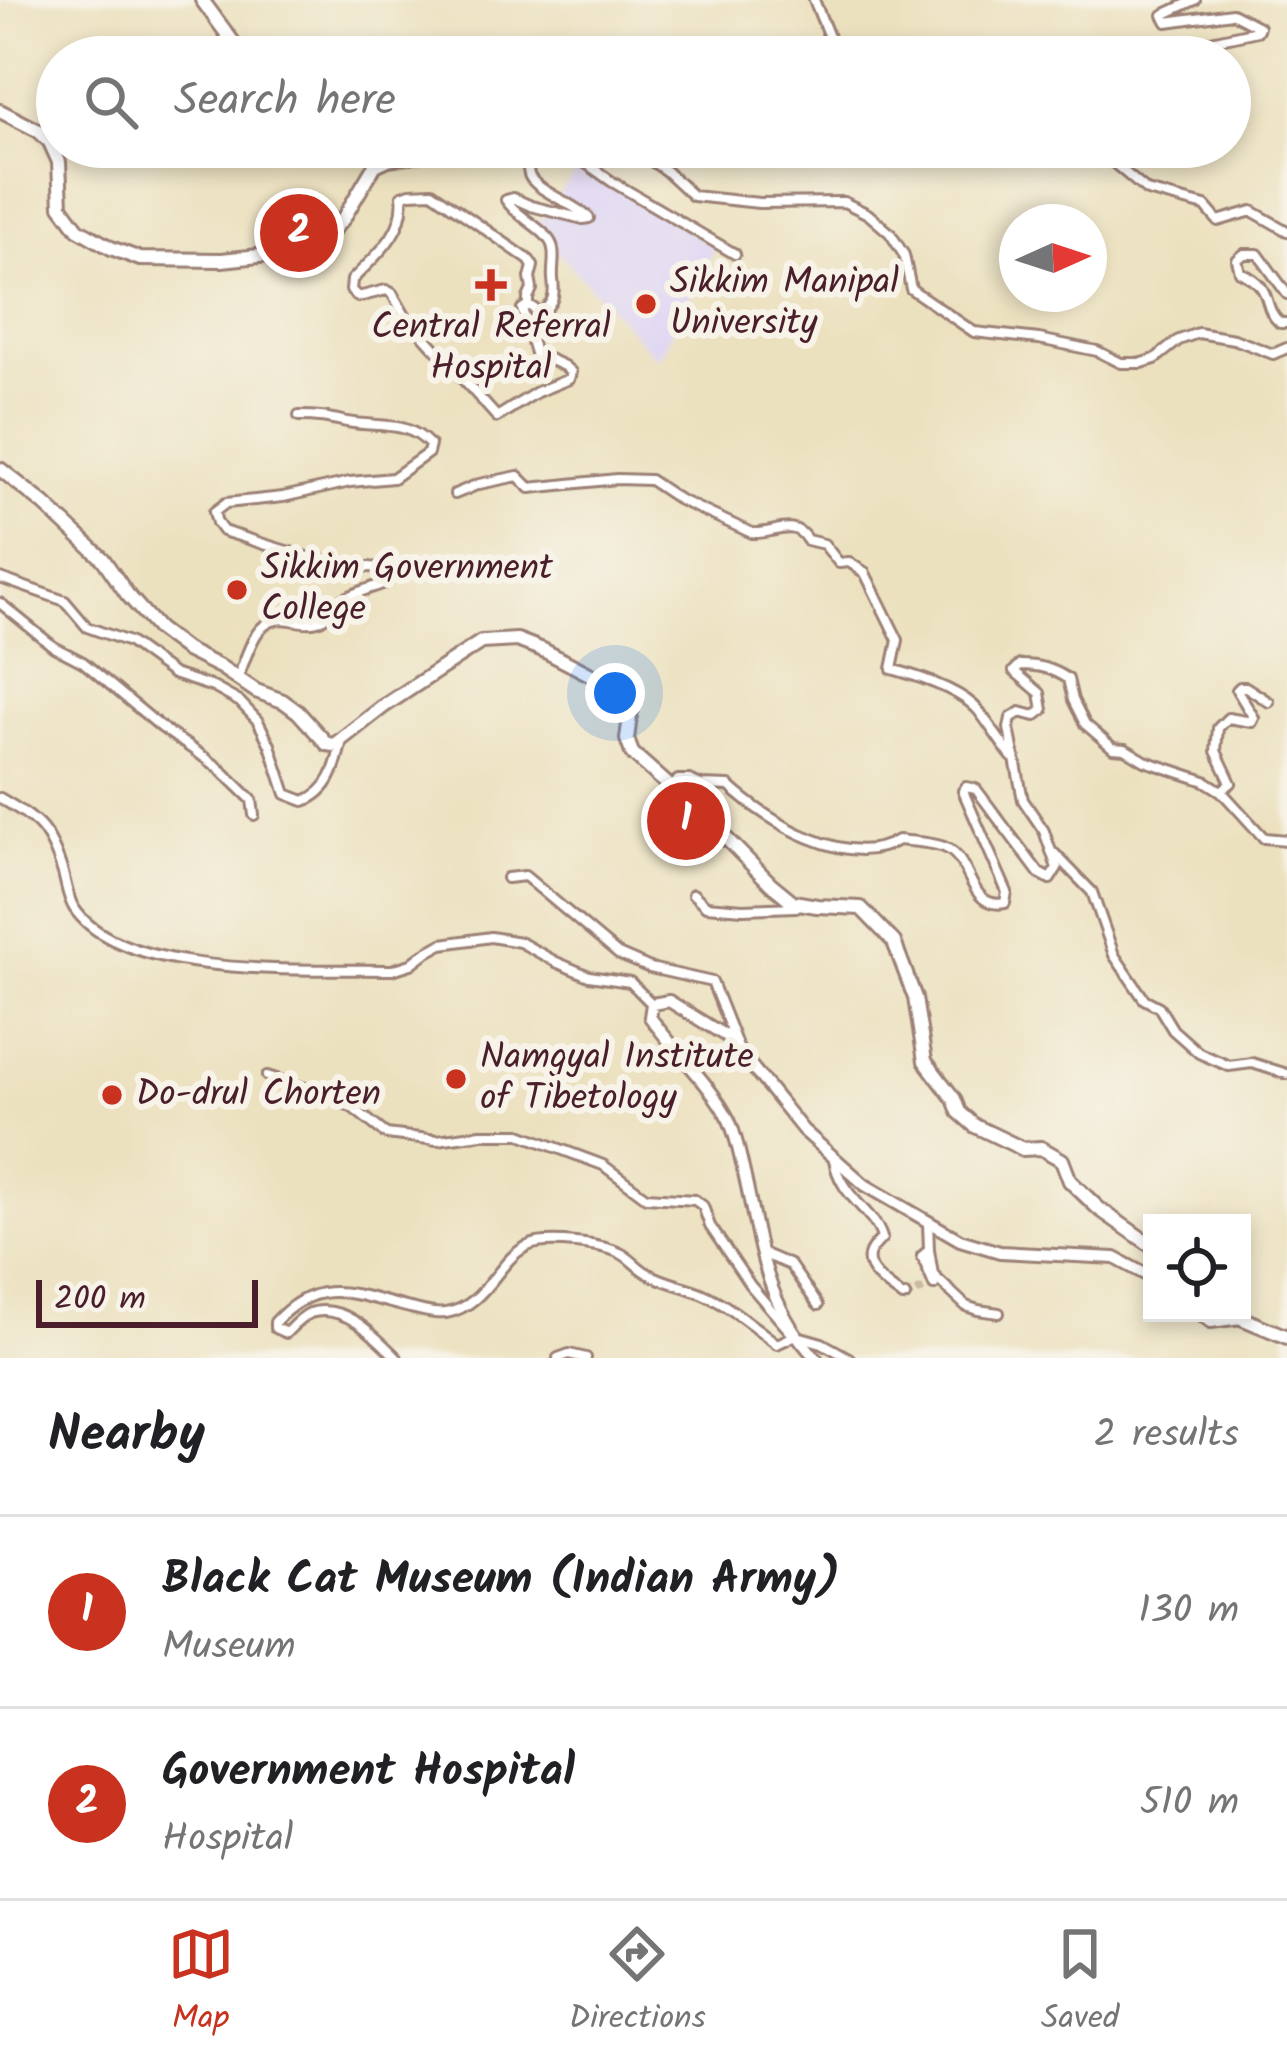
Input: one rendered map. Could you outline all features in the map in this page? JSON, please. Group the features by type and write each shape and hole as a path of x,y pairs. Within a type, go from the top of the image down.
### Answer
{"highway":[{"path":"202,0 229,36"},
{"path":"0,111 36,129"},
{"path":"59,168 61,206 78,229 140,260 222,260 304,251 319,245 343,219 373,168"},
{"path":"0,469 103,559 158,629 256,691 284,701 327,744 334,746 384,706 481,642 517,640 626,693 632,701 627,739 632,753 771,884 794,902 861,908 894,942 914,998 926,1060 959,1112 975,1126 1023,1149 1041,1148 1062,1160 1070,1181 1143,1240"},
{"path":"1251,1322 1287,1337"}],"main road":[{"path":"816,1358 794,1336 775,1296 729,1120 650,1017 652,1004 669,1000 729,1038 802,1130 866,1185 960,1240 1000,1252 1115,1258 1143,1273"}],"street":[{"path":"814,0 829,36"},
{"path":"1195,0 1163,16 1167,22 1232,13 1259,27 1234,36"},
{"path":"528,305 541,313 551,304 556,292 554,246 506,200 590,218 542,187 530,177 529,168"},
{"path":"593,168 735,254"},
{"path":"662,168 693,196 759,203 844,202 868,214 890,233 904,255 910,289 974,332 1097,351 1121,363 1155,359 1179,340 1198,333 1234,339 1273,354 1287,348"},
{"path":"1120,168 1147,191 1205,206 1217,221 1252,212 1287,231"},
{"path":"432,192 529,260 532,289 528,305 522,309 535,353 564,366 571,372 569,379 496,417 404,314 392,292 358,297 351,290 352,280 390,241 404,207 402,196 432,192"},
{"path":"1287,294 1258,254 1244,254 1237,260 1240,272 1262,285 1271,315 1287,323"},
{"path":"238,677 267,621 319,621 349,596 387,581 388,572 294,556 224,531 214,512 226,503 393,478 428,453 430,446 411,429 344,422 333,416 299,416"},
{"path":"454,494 518,476 530,488 650,480 680,500 752,533 791,526 801,530 807,540 824,544 839,563 849,562 865,573 898,640 892,668 923,677 975,706 1016,763"},
{"path":"0,578 65,601 87,627 128,642 173,674 240,702 258,721 286,794 304,801 317,796 330,781 343,740"},
{"path":"0,603 218,767 252,800 254,814"},
{"path":"672,788 678,780 729,786 773,820 841,848 872,850 898,840 946,848 985,900 1005,903 1007,892 962,791 976,789 1039,873 1050,879 1057,868 1054,853 1022,800 1009,728 1011,718 1020,712 1035,716 1043,710 1040,693 1014,671 1020,665 1035,665 1052,668 1068,679 1084,724 1113,748 1221,791 1264,838 1287,840"},
{"path":"1221,791 1231,783 1216,751 1218,728 1228,718 1246,723 1254,718 1238,690 1246,687 1269,702"},
{"path":"0,798 38,822 56,851 73,907 94,929 138,953 221,966 392,970 442,944 491,937 520,942 589,976 630,982 652,1004"},
{"path":"1054,853 1092,892 1114,955 1144,998 1159,1006 1173,1030 1199,1052 1229,1066 1252,1063 1287,1074"},
{"path":"507,878 525,876 618,954 650,968 712,982 742,1058"},
{"path":"693,894 706,906 782,909 809,905"},
{"path":"267,1076 330,1096 386,1134 437,1140 520,1134 603,1166 646,1197 695,1200 750,1286 794,1336 822,1342 849,1358"},
{"path":"834,1157 836,1171 854,1202 881,1230 882,1238 868,1263 874,1274 905,1296"},
{"path":"928,1222 934,1275 966,1306 999,1313"},
{"path":"397,1358 348,1317 311,1313 286,1333 274,1328 275,1322 303,1297 324,1292 361,1294 431,1313 449,1312 488,1288 519,1251 533,1243 568,1243 602,1246 623,1254 644,1272 728,1307 778,1344 794,1336"},
{"path":"928,1250 922,1256 934,1285"},
{"path":"760,1252 790,1265 818,1304"},
{"path":"558,1358 569,1354 586,1358"}],"shaded area":[{"name":"Sikkim Manipal University","path":"579,168 591,168 715,248 658,359 534,227"}],"tunnel":[{"path":"905,1296 934,1285"}],"place":[{"name":"Government Hospital","path":"299,233"},
{"name":"Central Referral Hospital","path":"491,285"},
{"name":"Sikkim Manipal University","path":"646,304"},
{"name":"Sikkim Government College","path":"237,590"},
{"name":"Black Cat Museum (Indian Army)","path":"686,821"},
{"name":"Namgyal Institute of Tibetology","path":"456,1079"},
{"name":"Do-drul Chorten","path":"112,1095"}]}
